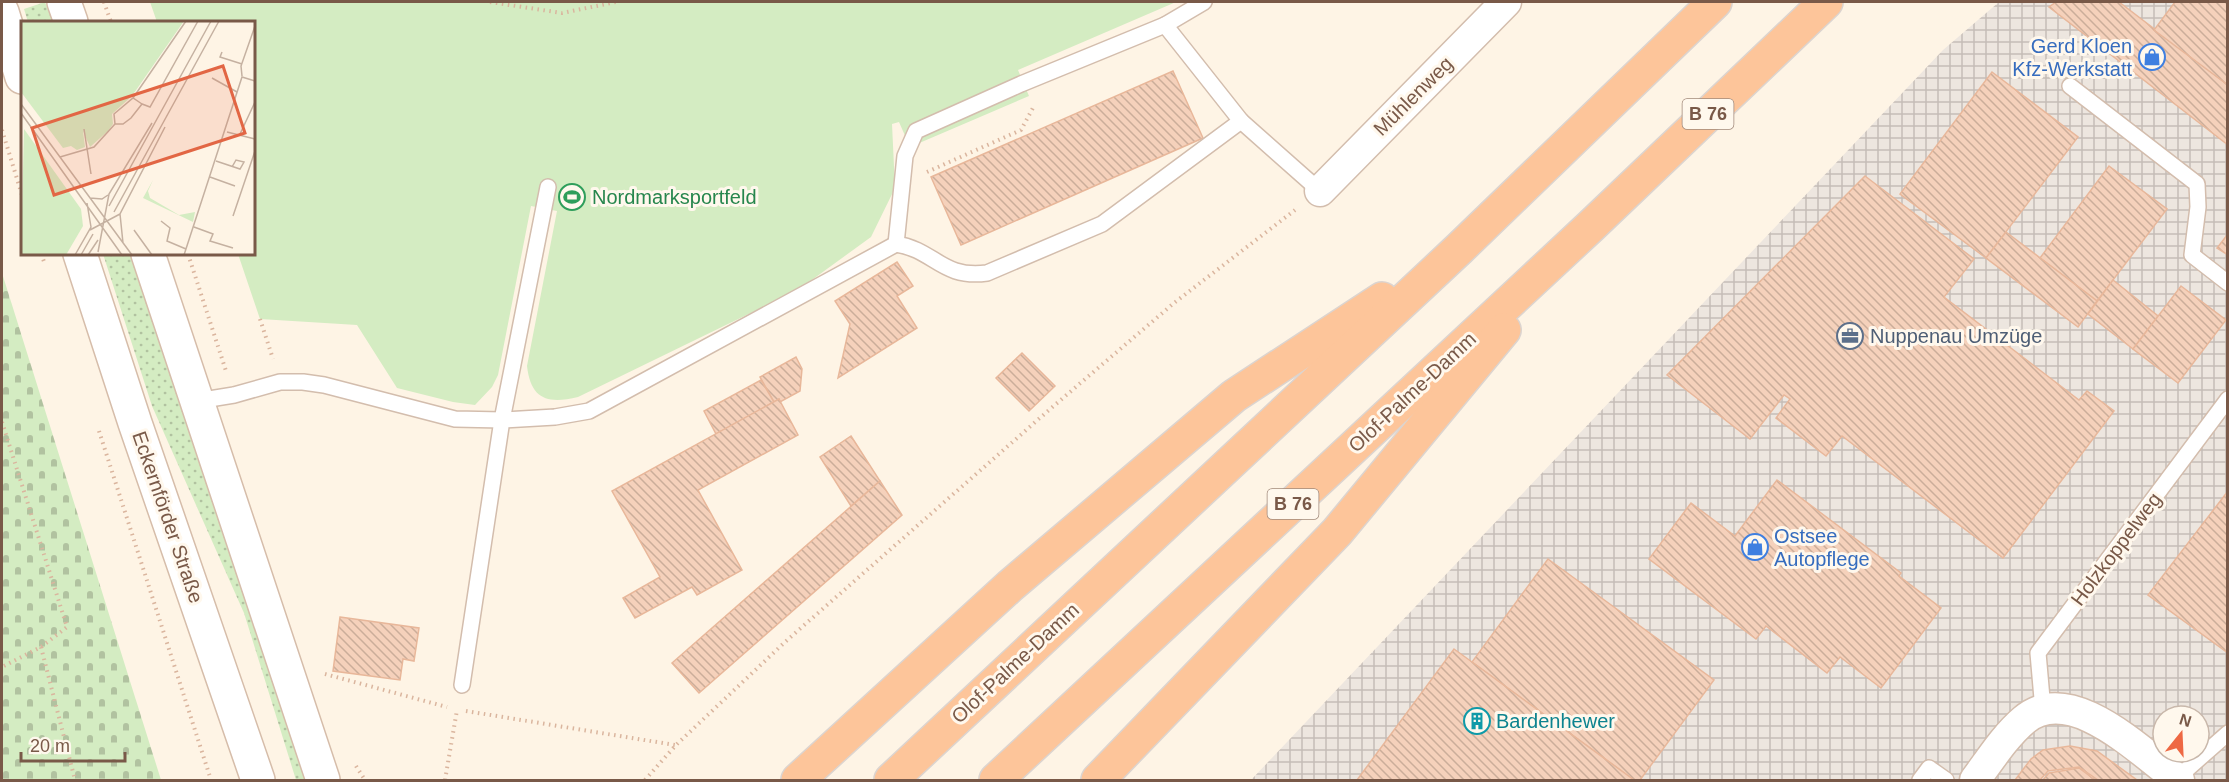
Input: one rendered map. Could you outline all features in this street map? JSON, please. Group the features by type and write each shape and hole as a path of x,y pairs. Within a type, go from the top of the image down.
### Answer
{"highway":[{"name":"Olof-Palme-Damm","path":"891,780 1459,249 1715,2"},
{"name":"Olof-Palme-Damm","path":"996,780 1590,227 1826,2"},
{"path":"1098,780 1337,532 1590,227"},
{"path":"798,780 1010,586 1234,396 1459,249"}],"main road":[{"path":"64,2 71,21"},
{"path":"2,12 21,74"},
{"name":"Eckernförder Straße","path":"80,255 135,423 258,780"},
{"path":"148,255 323,780"}],"street":[{"name":"Mühlenweg","path":"1320,191 1506,2"},
{"path":"1975,780 2012,732 2026,718 2043,710 2062,708 2079,711 2106,726 2177,780"}],"lane":[{"path":"896,244 905,156 916,131 1165,25 1204,2"},
{"path":"1165,25 1240,121 1320,191"},
{"path":"2070,86 2197,184 2198,207 2192,255 2228,283"},
{"path":"197,401 234,395 280,382 303,382 324,385 455,418 502,420 555,417 589,411 896,244 920,251 947,269 960,274 987,273 1101,224 1240,121"},
{"path":"462,685 502,420 548,187"},
{"name":"Holzkoppelweg","path":"2043,710 2038,653 2228,399"},
{"path":"2177,780 2228,734"},
{"path":"1920,780 1929,768 1946,780"}],"path":[{"path":"104,2 111,21"},
{"path":"490,2 562,13 616,2"},
{"path":"902,184 1021,130 1053,71"},
{"path":"2,130 21,192"},
{"path":"645,780 676,745 785,642 1049,410 1174,303 1320,191"},
{"path":"41,255 45,265"},
{"path":"260,319 280,382"},
{"path":"2,422 67,627 41,647 2,667"},
{"path":"95,422 211,780"},
{"path":"41,647 75,780"},
{"path":"325,674 457,710 676,745"},
{"path":"445,780 462,685"}],"shaded area":[{"path":"1999,2 2227,2 2227,780 1251,780 1943,50"}],"green space":[{"path":"45,2 53,21 28,21 24,9"},
{"name":"Nordmarksportfeld","path":"150,2 1176,2 1018,70 1029,96 910,147 899,122 892,124 895,188 871,237 798,290 578,397 558,400 543,397 532,386 529,377 527,366 557,211 531,206 498,375 492,387 475,405 397,388 357,325 260,319 238,255 255,255 255,21 157,21"},
{"path":"103,255 132,255 306,780 296,780 244,613 152,406"},
{"path":"2,273 161,780 2,780"}],"building":[{"name":"Gerd Kloen Kfz-Werkstatt","path":"2056,2 2119,2 2228,85 2228,145 2049,7"},
{"path":"2175,2 2228,2 2228,85 2154,30"},
{"path":"1173,71 1203,138 961,245 931,177"},
{"path":"1992,72 2078,137 1986,258 1900,194"},
{"path":"2109,166 2167,209 2097,301 2040,258"},
{"name":"Nuppenau Umzüge","path":"1865,176 1974,259 1944,297 2079,400 2087,391 2114,411 2003,558 1842,436 1826,456 1776,418 1790,399 1784,395 1750,439 1667,375"},
{"path":"2006,232 2097,301 2078,327 1986,258"},
{"path":"2228,234 2228,255 2217,248"},
{"path":"897,262 913,286 897,296 917,328 838,378 850,324 835,301"},
{"path":"2113,280 2158,316 2133,349 2088,314"},
{"path":"2181,286 2226,320 2178,383 2133,349"},
{"path":"1022,353 1055,386 1029,411 996,378"},
{"path":"796,357 802,369 800,391 780,402 779,399 774,402 760,377"},
{"path":"761,380 774,402 716,434 704,411"},
{"path":"779,399 798,435 698,490 742,570 697,595 692,587 635,618 623,598 660,577 612,491"},
{"path":"851,436 880,481 851,506 820,457"},
{"path":"1777,480 1901,573 1899,576 1941,608 1881,688 1840,657 1827,673 1766,626 1756,639 1649,559 1691,503 1735,536"},
{"path":"880,481 902,515 699,693 672,663"},
{"path":"2228,491 2228,653 2148,595"},
{"path":"1548,559 1714,680 1640,780 1634,780 1472,662"},
{"path":"340,617 419,628 414,661 403,659 400,680 333,671"},
{"name":"Bardenhewer","path":"1454,649 1472,662 1634,780 1357,780"},
{"path":"2070,746 2097,751 2137,780 2098,780 2079,767 2048,771 2040,780 2015,780 2031,759 2043,750"},
{"path":"2079,768 2095,780 2043,780 2049,773"}],"place":[{"name":"Gerd Kloen Kfz-Werkstatt","path":"2152,57"},
{"name":"Nordmarksportfeld","path":"572,197"},
{"name":"Nuppenau Umzüge","path":"1850,336"},
{"name":"Ostsee Autopflege","path":"1755,547"},
{"name":"Bardenhewer","path":"1477,721"}]}
